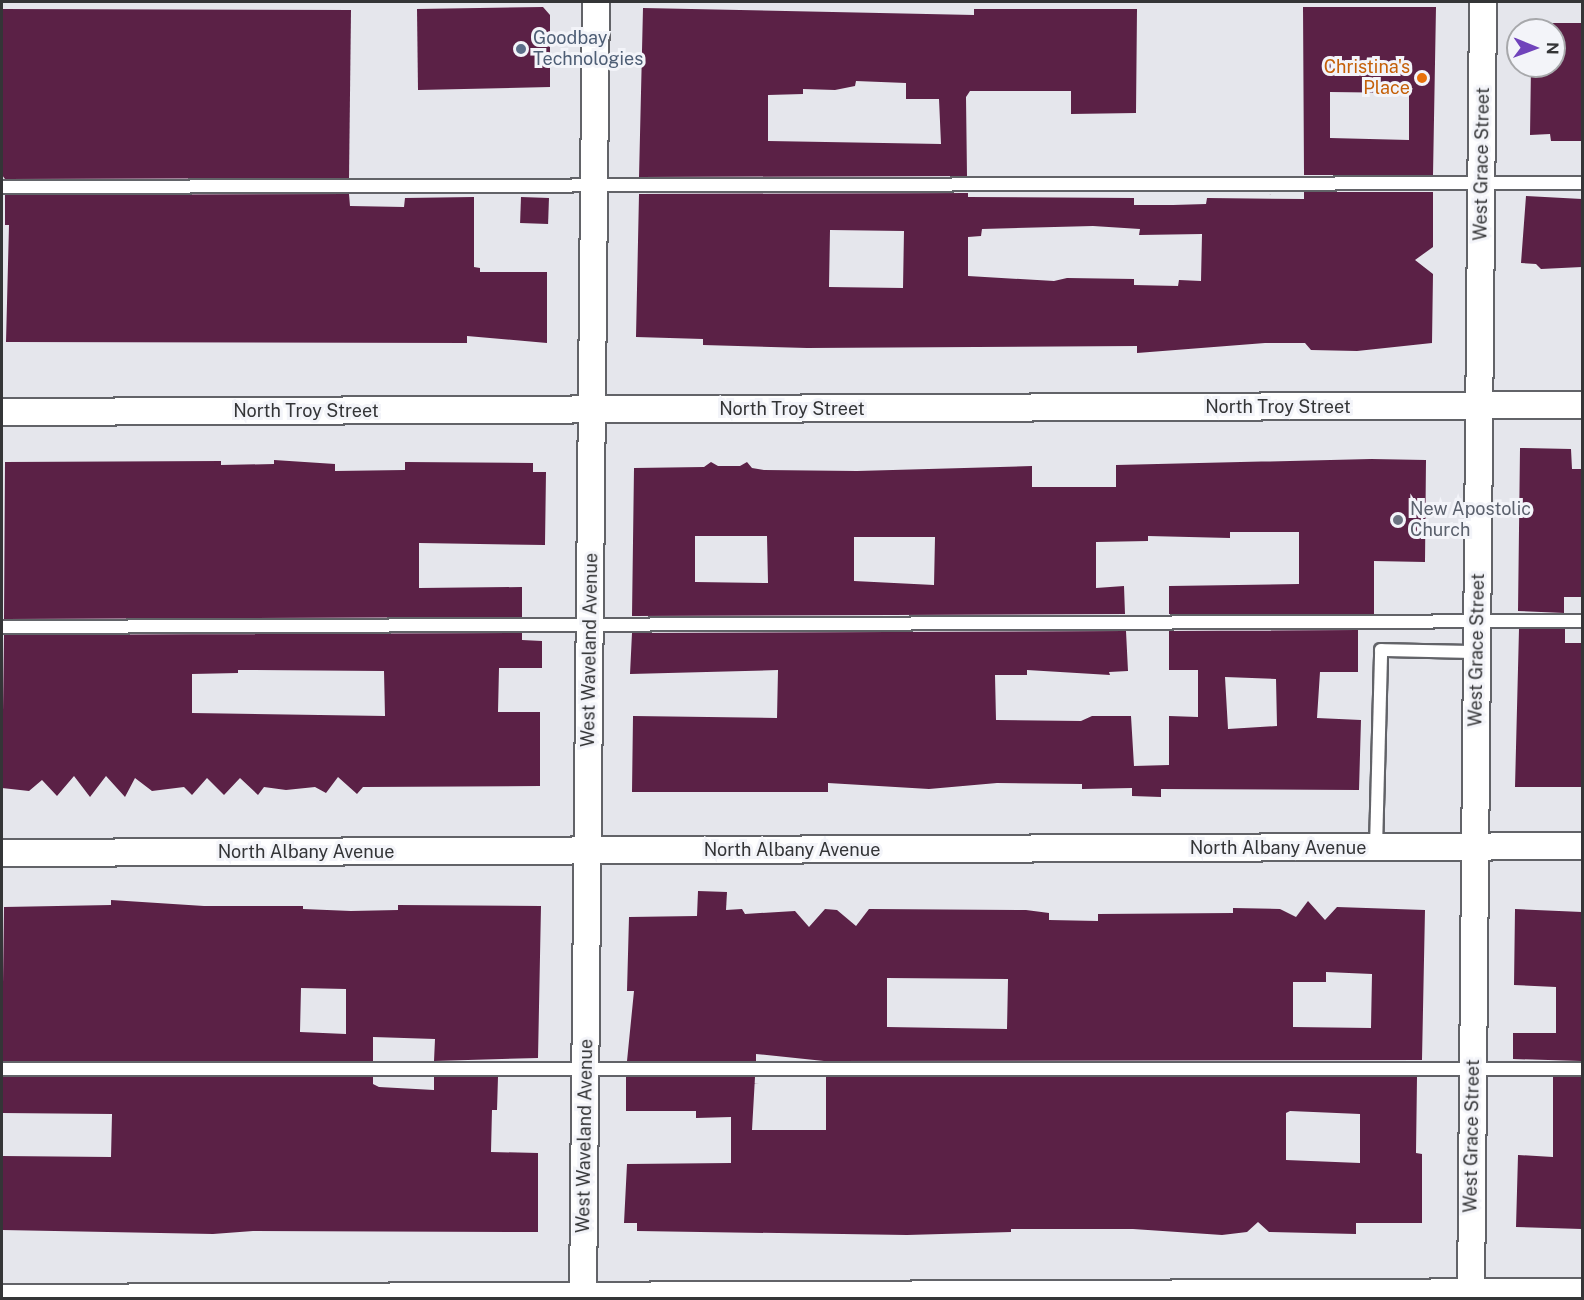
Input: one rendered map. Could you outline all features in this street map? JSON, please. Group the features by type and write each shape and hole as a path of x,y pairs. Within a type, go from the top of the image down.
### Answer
{"street":[{"name":"West Waveland Avenue","path":"583,1297 596,2"},
{"name":"West Grace Street","path":"1471,1296 1483,2"},
{"name":"North Troy Street","path":"2,412 1582,405"},
{"name":"North Albany Avenue","path":"2,854 1582,846"},
{"path":"2,1298 1471,1296 1582,1292"}],"lane":[{"path":"2,187 1582,183"},
{"path":"2,627 1582,621"},
{"path":"1376,847 1381,650 1477,652"},
{"path":"2,1069 1582,1069"}],"building":[{"path":"543,7 550,15 550,87 418,90 417,9"},
{"path":"1303,7 1436,7 1433,175 1304,175","holes":["1330,92 1409,93 1409,140 1330,138"]},
{"path":"643,8 974,15 974,9 1137,9 1136,113 1071,114 1071,91 970,91 966,97 967,176 639,177","holes":["856,81 906,83 906,99 939,99 941,144 768,141 768,95 803,94 803,89 835,90 855,86"]},
{"path":"2,9 351,10 349,178 5,179 2,175"},
{"path":"1566,23 1582,23 1582,141 1551,141 1550,134 1530,135 1531,78 1566,78"},
{"path":"1304,192 1433,192 1433,247 1415,260 1433,274 1432,343 1357,351 1311,350 1305,343 1265,343 1137,353 1137,346 807,348 703,345 703,339 636,337 639,194 968,193 968,197 1134,198 1134,205 1206,204 1207,198 1304,199","holes":["1093,226 1140,229 1139,235 1202,234 1201,281 1179,280 1178,286 1134,285 1134,279 1067,278 1054,281 968,276 968,237 981,236 982,229","830,230 904,231 903,288 829,287"]},
{"path":"349,194 350,206 404,207 405,198 474,197 474,267 480,268 480,272 547,272 547,343 467,336 467,343 6,342 9,225 5,225 5,195"},
{"path":"1526,196 1582,199 1582,267 1541,269 1536,264 1521,263"},
{"path":"521,197 549,198 548,224 520,223"},
{"path":"1520,448 1571,449 1572,469 1582,469 1581,597 1564,597 1564,613 1518,611"},
{"path":"1371,459 1426,460 1425,562 1374,561 1374,614 1169,614 1169,586 1299,584 1299,532 1230,532 1230,538 1148,536 1148,541 1096,542 1096,588 1124,586 1125,614 632,616 634,468 704,467 711,462 718,466 740,466 747,462 752,468 764,470 857,471 1032,466 1032,487 1116,487 1116,465","holes":["695,536 767,536 768,583 695,582","854,537 935,537 934,585 854,581"]},
{"path":"274,460 335,464 335,471 405,470 405,462 533,463 533,472 546,472 545,545 419,543 419,588 522,587 522,617 4,619 5,462 221,461 221,465 274,464"},
{"path":"1519,629 1565,629 1565,643 1582,643 1582,787 1515,787"},
{"path":"1358,630 1358,672 1320,672 1317,718 1361,720 1359,790 1161,789 1161,797 1132,796 1132,788 1082,789 1082,784 997,783 929,789 828,783 828,792 632,792 633,716 777,718 778,670 630,674 632,633 1126,631 1128,671 1109,672 1110,675 1027,670 1027,675 995,675 996,720 1081,721 1092,716 1131,716 1134,766 1169,765 1169,716 1198,717 1198,670 1169,670 1169,631","holes":["1225,677 1276,679 1277,726 1228,729"]},
{"path":"522,633 522,640 542,641 542,668 499,668 498,712 540,712 540,786 363,787 357,794 338,777 326,793 315,787 286,790 264,787 258,795 240,778 224,795 207,778 192,795 184,787 152,791 135,778 125,797 106,776 90,797 74,776 57,796 42,780 29,791 2,788 4,635","holes":["238,670 384,671 385,716 192,713 192,674 238,673"]},
{"path":"698,891 727,892 726,910 742,909 745,914 795,911 809,927 825,909 837,910 856,926 869,909 1026,910 1049,913 1049,920 1098,921 1098,914 1233,913 1233,908 1280,909 1296,917 1308,901 1325,920 1337,907 1425,910 1422,1060 824,1061 756,1054 756,1061 627,1061 634,991 627,991 629,917 697,916","holes":["1326,972 1372,974 1371,1028 1293,1027 1293,982 1326,982","887,978 1008,979 1007,1029 887,1027"]},
{"path":"111,900 204,906 303,906 303,909 351,911 398,910 398,905 541,906 538,1058 434,1061 435,1039 373,1037 373,1061 2,1061 4,907 111,905","holes":["301,988 346,989 346,1034 300,1032"]},
{"path":"1515,909 1582,912 1581,1061 1513,1059 1513,1033 1556,1033 1556,987 1514,985"},
{"path":"2,1077 373,1077 373,1084 379,1087 434,1090 434,1077 498,1077 497,1110 492,1110 491,1152 538,1153 538,1232 253,1231 213,1234 2,1230 2,1156 111,1157 112,1114 2,1113"},
{"path":"626,1077 755,1077 752,1130 826,1130 826,1077 1417,1077 1416,1153 1422,1154 1422,1223 1356,1223 1356,1234 1269,1232 1258,1222 1247,1232 1222,1235 1133,1229 1011,1229 1011,1232 907,1235 637,1231 637,1223 624,1223 627,1164 731,1163 731,1117 696,1118 696,1111 626,1111","holes":["1290,1111 1360,1114 1360,1163 1286,1160 1286,1113"]},
{"path":"1553,1077 1581,1077 1582,1229 1516,1227 1518,1155 1553,1157"}],"place":[{"name":"Goodbay Technologies","path":"521,49"},
{"name":"Christina's Place","path":"1422,78"},
{"name":"New Apostolic Church","path":"1398,520"}]}
